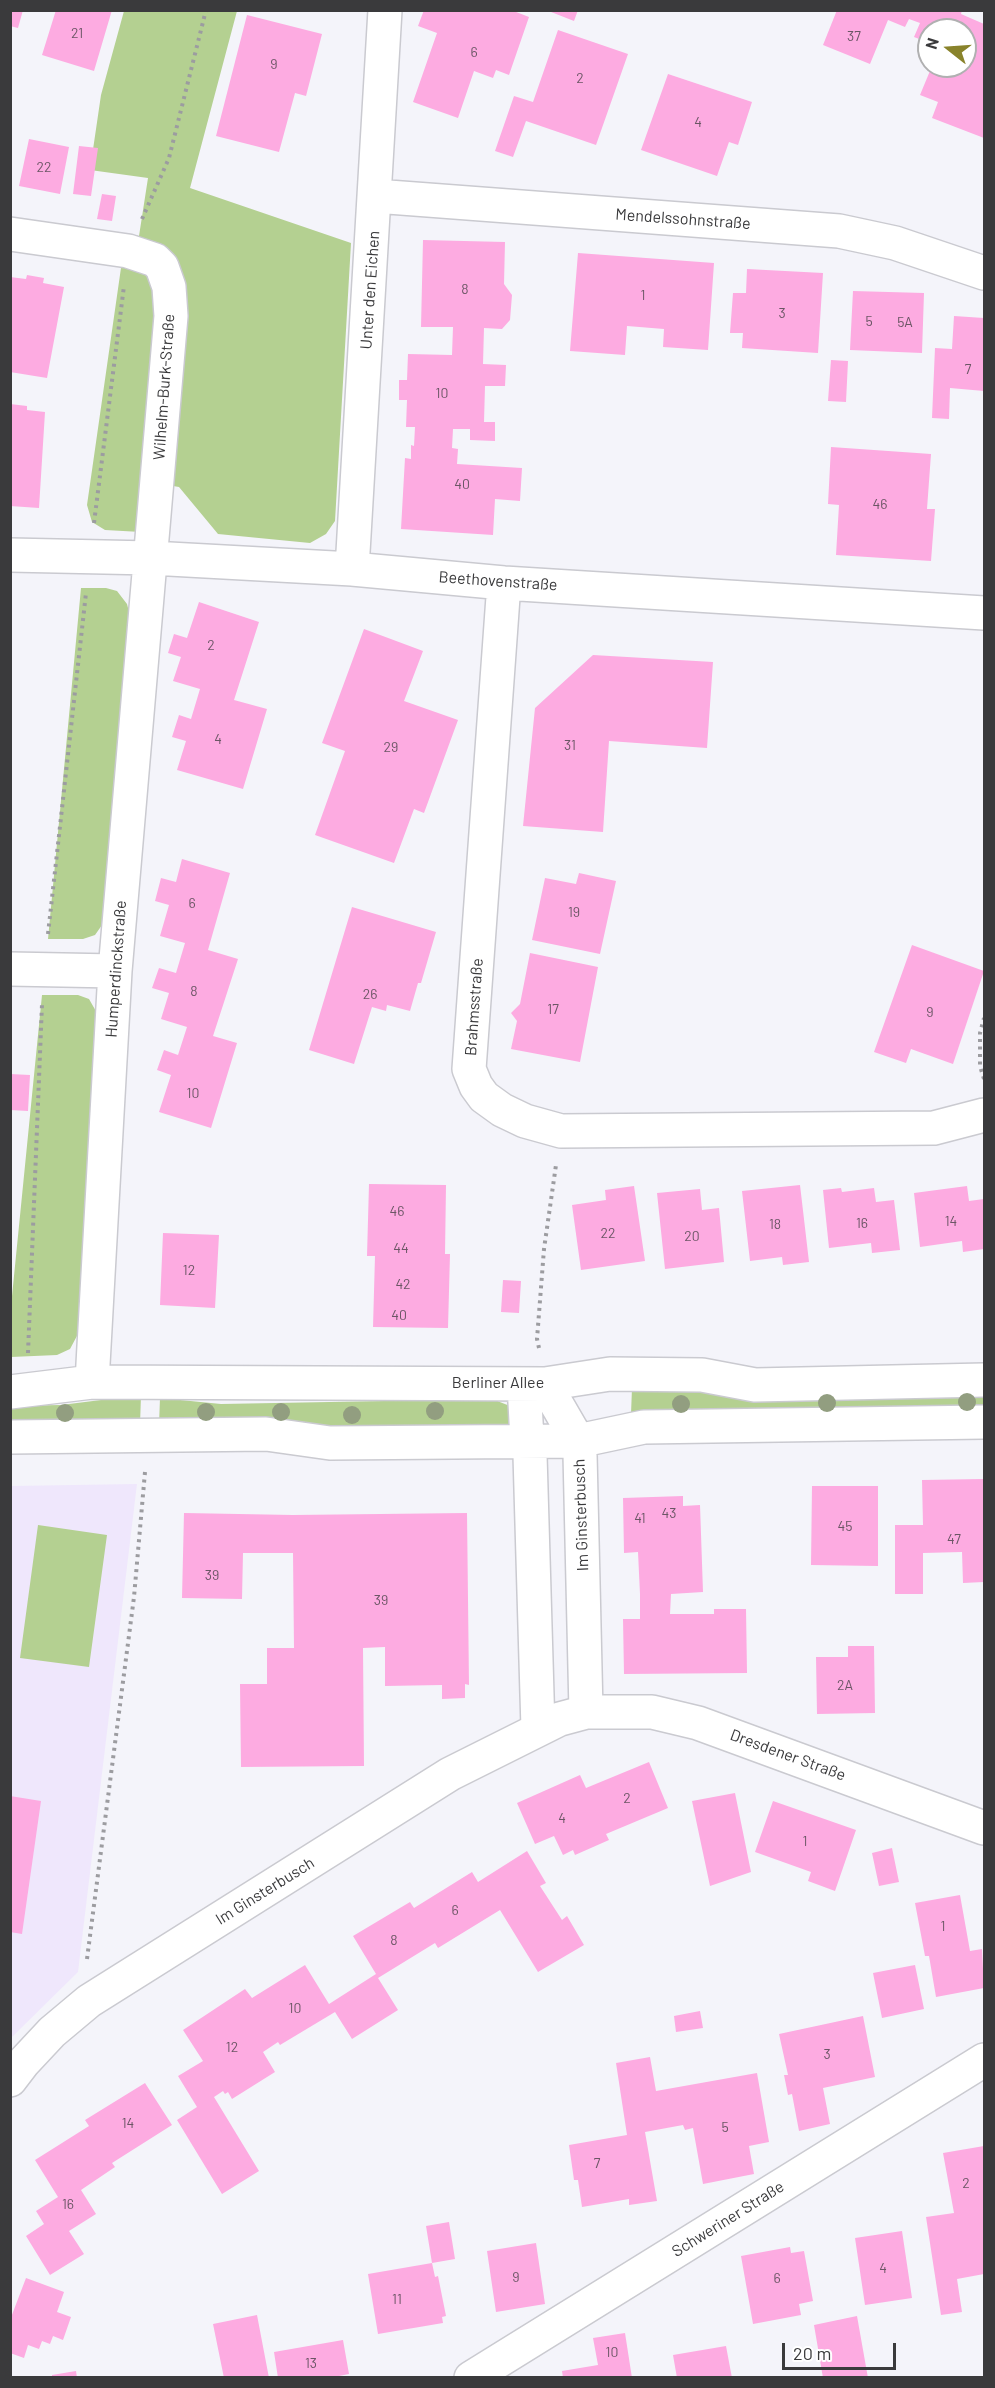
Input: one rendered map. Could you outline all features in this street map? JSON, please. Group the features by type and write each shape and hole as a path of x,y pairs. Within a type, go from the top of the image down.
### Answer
{"street":[{"name":"Unter den Eichen","path":"352,569 385,10"},
{"name":"Mendelssohnstraße","path":"375,196 838,231 895,243 984,273"},
{"name":"Wilhelm-Burk-Straße","path":"10,234 128,251 155,260 162,267 169,287 171,316 151,558"},
{"name":"Beethovenstraße","path":"10,555 151,558 352,569 504,583 984,614"},
{"name":"Humperdinckstraße","path":"92,1382 115,971 151,558"},
{"name":"Brahmsstraße","path":"504,583 470,1069 476,1086 484,1098 525,1121 561,1131 934,1128 984,1115"},
{"path":"10,969 115,971"},
{"name":"Berliner Allee","path":"19,1391 92,1382 535,1384 610,1374 702,1375 755,1385 984,1380"},
{"path":"535,1384 527,1440 530,1455 538,1729"},
{"name":"Im Ginsterbusch","path":"10,2080 52,2032 89,2001 450,1774 538,1729 560,1719 586,1712 578,1441 535,1384"},
{"path":"10,1437 266,1434 330,1443 578,1441 644,1427 984,1422"},
{"name":"Dresdener Straße","path":"586,1712 652,1712 699,1722 984,1828"},
{"name":"Schweriner Straße","path":"471,2378 984,2060"}],"path":[{"path":"19,1391 44,970 90,557 128,251 168,158 206,10"},
{"path":"984,1018 980,1034 980,1066 984,1080"},
{"path":"535,1384 544,1249 561,1131"},
{"path":"89,2001 86,1962 134,1597 145,1468"}],"shaded area":[{"path":"137,1484 78,1972 11,2038 11,1486"}],"green space":[{"path":"124,11 237,11 190,188 351,243 335,521 326,534 310,543 218,534 179,487 144,481 141,532 105,530 92,522 87,505 126,233 139,236 148,178 90,170 101,95"},
{"path":"81,588 106,588 117,591 127,604 129,612 107,918 95,935 83,939 48,939"},
{"path":"42,995 78,995 89,999 97,1013 78,1334 70,1349 57,1355 11,1357 11,1306"},
{"path":"695,1387 728,1397 984,1393 984,1412 631,1414 632,1388"},
{"path":"141,1395 140,1425 11,1426 10,1406 61,1405"},
{"path":"160,1398 221,1404 492,1399 510,1406 512,1417 509,1427 502,1430 159,1425"},
{"path":"38,1525 107,1535 89,1667 20,1658"}],"building":[{"path":"10,10 23,10 18,28 10,26"},
{"path":"56,10 112,10 94,71 42,55"},
{"path":"424,10 511,10 529,17 509,75 496,70 493,78 474,71 458,118 413,102 437,33 418,26"},
{"path":"546,10 578,10 574,21"},
{"path":"837,10 962,10 961,14 970,18 917,18 917,22 909,19 905,27 888,20 870,64 823,45"},
{"path":"247,15 322,34 306,96 295,93 279,152 216,136"},
{"path":"977,21 984,24 984,138 932,118 938,102 920,95 927,78 977,78"},
{"path":"558,30 628,54 596,145 526,121 513,157 495,151 514,96 533,102"},
{"path":"668,74 752,102 738,145 729,142 717,176 641,150"},
{"path":"29,139 69,147 60,194 19,186"},
{"path":"79,146 98,148 91,196 73,194"},
{"path":"102,194 116,196 112,221 97,219"},
{"path":"423,240 505,242 504,284 512,295 510,320 502,329 484,328 483,364 506,365 505,386 485,386 484,422 495,422 495,441 470,440 470,429 453,429 452,448 458,449 457,464 522,468 520,501 495,499 493,535 401,529 405,458 411,459 415,427 406,427 407,400 399,400 399,380 407,380 408,354 452,355 453,327 421,327"},
{"path":"578,253 714,263 708,350 663,347 664,329 627,326 625,355 570,351"},
{"path":"747,269 823,273 818,353 742,348 743,333 730,333 733,293 746,293"},
{"path":"27,275 44,278 43,283 64,287 47,378 10,372 10,277 26,279"},
{"path":"853,291 924,293 922,353 850,350"},
{"path":"954,316 984,318 984,391 950,388 949,419 932,418 935,348 952,349"},
{"path":"831,360 848,361 846,402 828,401"},
{"path":"10,404 27,406 27,410 45,412 39,508 10,506"},
{"path":"831,447 931,454 927,509 935,509 931,561 836,555 839,505 828,504"},
{"path":"199,602 259,622 234,700 267,709 243,789 177,770 186,741 172,737 179,715 191,719 200,689 173,681 181,657 168,653 174,634 187,638"},
{"path":"364,629 423,651 404,701 458,720 424,813 414,809 394,863 315,835 345,751 322,743"},
{"path":"593,655 713,662 707,748 609,741 603,832 523,826 535,708"},
{"path":"182,859 230,873 208,950 238,959 213,1036 237,1043 211,1128 159,1112 171,1075 157,1070 164,1050 178,1055 187,1027 161,1019 169,993 152,988 159,968 176,973 185,943 160,936 169,905 155,901 161,878 176,882"},
{"path":"579,873 616,881 600,954 532,940 545,878 576,884"},
{"path":"352,907 436,932 410,1011 387,1005 386,1011 372,1007 354,1064 309,1050"},
{"path":"912,945 984,971 953,1064 911,1049 906,1063 874,1052"},
{"path":"530,953 598,967 580,1062 511,1049 517,1021 511,1013 520,1004"},
{"path":"10,1074 30,1075 28,1111 10,1110"},
{"path":"369,1184 446,1185 445,1254 450,1254 448,1328 373,1327 375,1256 367,1256"},
{"path":"800,1185 809,1262 783,1265 782,1257 750,1261 742,1191"},
{"path":"634,1186 645,1261 581,1270 572,1205 606,1200 605,1190"},
{"path":"967,1186 969,1201 984,1199 984,1249 963,1252 962,1241 920,1247 914,1193"},
{"path":"841,1188 842,1192 874,1188 876,1202 894,1200 900,1250 872,1253 871,1243 829,1248 823,1190"},
{"path":"700,1189 702,1210 719,1208 724,1262 665,1269 657,1193"},
{"path":"163,1233 219,1235 215,1308 160,1305"},
{"path":"503,1280 521,1281 519,1313 501,1312"},
{"path":"984,1479 984,1582 963,1583 962,1552 923,1553 923,1594 895,1594 895,1525 923,1525 922,1480"},
{"path":"812,1486 878,1486 878,1566 811,1565"},
{"path":"683,1496 683,1506 700,1505 703,1592 671,1594 670,1614 714,1614 714,1609 746,1609 747,1673 624,1674 623,1619 640,1619 640,1594 638,1552 624,1553 623,1498"},
{"path":"184,1513 293,1515 467,1513 469,1685 465,1684 465,1698 442,1699 442,1685 385,1686 385,1647 363,1648 364,1766 241,1767 240,1684 267,1684 267,1648 294,1648 293,1553 243,1553 242,1599 182,1598"},
{"path":"848,1646 874,1646 875,1713 817,1714 816,1657 848,1657"},
{"path":"649,1762 668,1808 606,1834 609,1840 575,1855 573,1850 563,1855 554,1836 535,1844 517,1803 580,1775 586,1788"},
{"path":"735,1793 751,1872 710,1886 692,1801"},
{"path":"10,1796 41,1801 22,1934 10,1932"},
{"path":"773,1801 856,1830 835,1891 808,1881 811,1872 755,1852"},
{"path":"892,1848 899,1882 879,1886 872,1853"},
{"path":"527,1851 546,1883 540,1886 562,1920 567,1916 584,1945 538,1972 500,1910 438,1948 435,1943 378,1978 398,2010 352,2039 335,2012 280,2045 278,2042 263,2052 275,2072 232,2099 228,2092 225,2094 223,2091 214,2097 259,2171 222,2194 177,2120 197,2107 178,2076 203,2061 183,2030 245,1989 252,1998 305,1965 329,2004 376,1974 353,1936 410,1902 414,1908 472,1872 478,1882"},
{"path":"960,1895 970,1951 982,1949 984,1988 936,1997 929,1956 925,1956 915,1903"},
{"path":"915,1965 924,2009 882,2018 873,1973"},
{"path":"700,2011 703,2028 676,2032 674,2016"},
{"path":"863,2016 875,2077 823,2088 830,2124 799,2131 792,2094 788,2095 784,2075 788,2075 779,2034"},
{"path":"650,2057 656,2091 757,2073 769,2142 749,2146 754,2174 703,2184 693,2128 685,2130 683,2125 645,2132 657,2201 629,2205 629,2199 582,2207 578,2180 574,2180 569,2145 627,2135 616,2063"},
{"path":"145,2083 172,2125 112,2163 115,2167 81,2190 96,2214 69,2231 84,2254 50,2275 26,2236 44,2224 36,2211 58,2197 35,2160 89,2126 85,2120"},
{"path":"984,2146 984,2274 957,2279 962,2312 941,2315 926,2217 954,2213 943,2153"},
{"path":"449,2222 455,2259 432,2263 426,2226"},
{"path":"902,2231 912,2298 865,2305 855,2238"},
{"path":"536,2243 545,2304 496,2312 487,2251"},
{"path":"790,2247 791,2253 804,2251 813,2301 799,2304 801,2315 753,2324 741,2256"},
{"path":"432,2263 435,2277 438,2276 446,2316 442,2317 443,2323 378,2334 368,2274"},
{"path":"26,2278 64,2292 57,2312 71,2317 63,2340 53,2336 50,2344 42,2341 39,2349 28,2345 24,2358 10,2353 10,2320"},
{"path":"257,2315 269,2378 224,2378 213,2324"},
{"path":"857,2316 868,2378 823,2378 814,2325"},
{"path":"625,2333 632,2378 563,2378 562,2371 598,2365 593,2338"},
{"path":"343,2340 349,2374 329,2378 278,2378 274,2352"},
{"path":"726,2346 732,2378 677,2378 673,2355"},
{"path":"76,2371 77,2378 52,2378 52,2375"}]}
